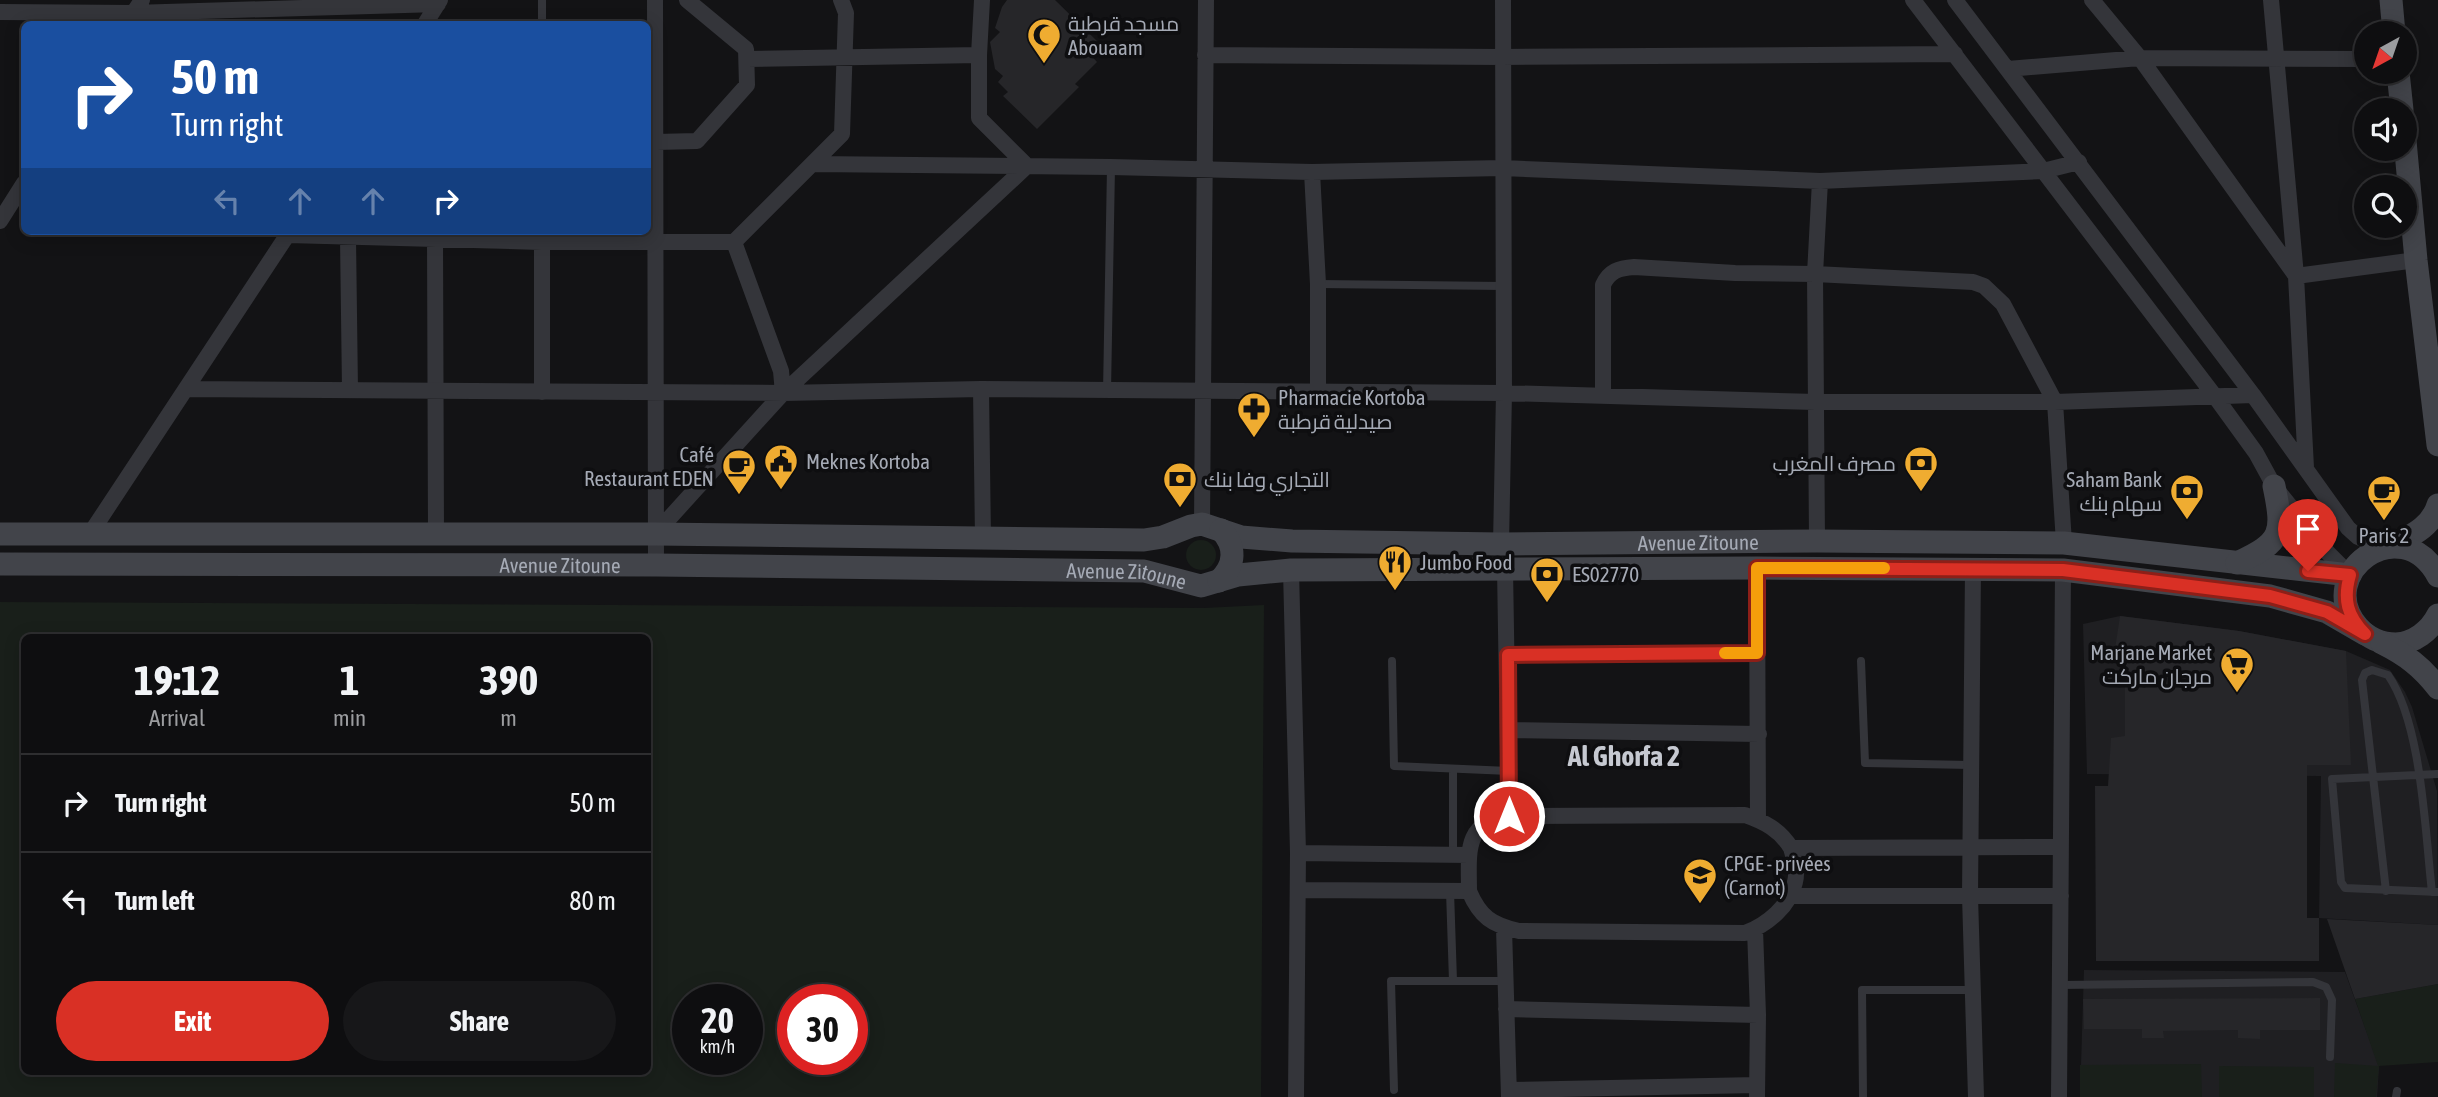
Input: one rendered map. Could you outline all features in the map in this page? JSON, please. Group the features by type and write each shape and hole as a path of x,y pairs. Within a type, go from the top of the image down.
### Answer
{"main road":[{"path":"2391,0 2393,21"},
{"path":"2407,161 2438,445"},
{"path":"2237,563 2262,551 2276,536 2280,514 2274,486"},
{"path":"2438,505 2426,526 2363,558 2350,575 2346,600 2349,613 2372,638 2411,641 2433,627 2438,686"},
{"path":"1190,584 1174,570 1171,549 1175,539 1201,528 1232,546 1233,556 1226,574 1219,581"},
{"name":"Avenue Zitoune","path":"0,534 655,534 1144,540 1201,528 1241,537 1292,541 1501,544 1817,541 2064,543 2350,575"},
{"path":"2386,547 2406,548 2421,555 2438,576"},
{"name":"Avenue Zitoune","path":"0,564 656,565 1144,570 1200,586 1238,575 1291,570 2063,570 2270,596 2327,612 2408,656 2424,669 2438,686"}],"street":[{"path":"655,0 652,142 656,241 656,565"},
{"path":"652,142 697,141 747,85 746,49 687,0"},
{"path":"313,235 542,242 734,242 842,134 846,13 841,0"},
{"path":"982,0 979,118 1027,166"},
{"path":"1201,528 1206,0"},
{"path":"1501,544 1504,393 1503,0"},
{"path":"1913,0 2214,395 2256,453 2274,486 2328,553 2350,575"},
{"path":"1955,0 2080,162 2348,528 2358,537 2386,547"},
{"path":"2092,0 2140,58 2296,276"},
{"path":"2271,0 2296,276 2306,468"},
{"path":"0,12 134,12 439,2"},
{"path":"427,21 439,2"},
{"path":"1205,55 1502,57 1955,54"},
{"path":"747,59 844,55 979,55"},
{"path":"2008,69 2140,58 2354,59"},
{"path":"812,164 1312,172 1502,168 1820,181 2043,171 2080,162"},
{"path":"655,534 783,393 1027,166"},
{"path":"1312,172 1318,284 1318,391"},
{"path":"1817,541 1815,274 1820,181"},
{"path":"0,221 21,188"},
{"path":"90,534 288,235"},
{"path":"348,238 350,390"},
{"path":"435,238 436,533"},
{"path":"542,242 542,392"},
{"path":"734,242 781,371 783,393"},
{"path":"2296,276 2416,260"},
{"path":"1603,395 1603,285 1606,276 1614,271 1634,267 1973,282 1984,286 2003,304 2055,402 2064,543"},
{"path":"187,389 783,393 981,389 1107,392 1318,391 1603,395 1816,402 2055,402 2253,395"},
{"path":"981,389 983,540"},
{"path":"1505,568 1509,816"},
{"path":"1757,568 1758,820"},
{"path":"1973,568 1970,897 1976,1097"},
{"path":"1291,570 1298,853 1296,1097"},
{"path":"2059,1097 2063,570"},
{"path":"1508,655 1757,653"},
{"path":"1509,730 1759,734"},
{"path":"1745,815 1758,820 1779,833 1791,848 1796,864 1796,881 1789,896 1769,921 1745,933 1519,931 1504,928 1481,915 1469,891 1461,855 1472,836 1484,823 1494,818 1509,816 1745,815"},
{"path":"1791,848 2061,847"},
{"path":"1298,853 1461,855"},
{"path":"1298,890 1469,891"},
{"path":"1789,896 2061,896"},
{"path":"1504,928 1509,1094 1757,1091 1755,929"},
{"path":"1506,1009 1758,1014"}],"lane":[{"path":"542,0 542,21"},
{"path":"1107,392 1111,167"},
{"path":"1318,284 1504,286"},
{"path":"1861,661 1865,762 1971,765"},
{"path":"1392,662 1394,766 1509,771"},
{"path":"2386,891 2373,778 2362,680 2365,673 2372,670 2388,675 2401,695 2419,776 2435,892 2386,891 2353,890 2345,888 2341,882 2332,779 2373,778 2419,776 2438,774"},
{"path":"1453,769 1461,855"},
{"path":"1450,891 1453,981"},
{"path":"1394,1090 1391,981 1506,981"},
{"path":"2060,985 2313,982 2326,987 2332,1000 2330,1057"},
{"path":"1863,1096 1862,990 1973,990"}],"shaded area":[{"path":"1201,540 1212,544 1216,555 1212,566 1201,570 1190,566 1186,555 1190,544"},
{"path":"0,602 1204,608 1264,605 1261,1097 0,1097"},
{"name":"Marjane Market مرجان ماركت","path":"2120,616 2239,631 2346,651 2390,670 2412,707 2437,791 2438,925 2319,918 2321,776 2087,774 2083,624"},
{"path":"2084,970 2345,972 2379,1066 2377,1097 2080,1097"},
{"path":"2438,984 2438,1062 2379,1066 2376,1097 2334,1097 2335,1063 2378,1066 2355,999"},
{"path":"2201,1064 2202,1097 2080,1097 2080,1065"},
{"path":"2219,1066 2314,1067 2314,1097 2219,1097"}],"building":[{"name":"مسجد قرطبة Abouaam","path":"1007,0 1055,0 1099,43 1089,53 1097,62 1075,84 1079,87 1037,129 1003,96 1008,92 998,82 1003,76 995,69 990,42 1000,32 995,28"},
{"path":"2120,616 2239,631 2346,651 2351,765 2307,765 2307,918 2319,918 2319,961 2096,961 2095,786 2108,786 2111,738 2125,736 2125,653 2115,649"},
{"path":"2327,919 2438,925 2438,984 2355,999"},
{"path":"2320,998 2320,1030 2260,1030 2260,1039 2238,1038 2238,1030 2163,1031 2164,1038 2142,1038 2142,1029 2084,1029 2083,999"}],"slow traffic":[{"path":"1725,653 1757,653 1757,568 1884,568"}],"place":[{"name":"مسجد قرطبة Abouaam","path":"1044,65"},
{"name":"Pharmacie Kortoba صيدلية قرطبة","path":"1254,439"},
{"name":"Meknes Kortoba","path":"781,491"},
{"name":"مصرف المغرب","path":"1921,493"},
{"name":"Café Restaurant EDEN","path":"739,496"},
{"name":"التجاري وفا بنك","path":"1180,509"},
{"name":"Saham Bank سهام بنك","path":"2187,521"},
{"name":"Paris 2","path":"2384,522"},
{"name":"Jumbo Food","path":"1395,592"},
{"name":"ES02770","path":"1547,604"},
{"name":"Marjane Market مرجان ماركت","path":"2237,694"},
{"name":"CPGE - privées (Carnot)","path":"1700,905"}],"district":[{"name":"Al Ghorfa 2","path":"1624,756"}],"route":[{"path":"1509,816 1508,655 1757,653 1757,568 2063,570 2270,596 2327,612 2365,634 2349,613 2346,587 2350,575 2308,571"}]}
